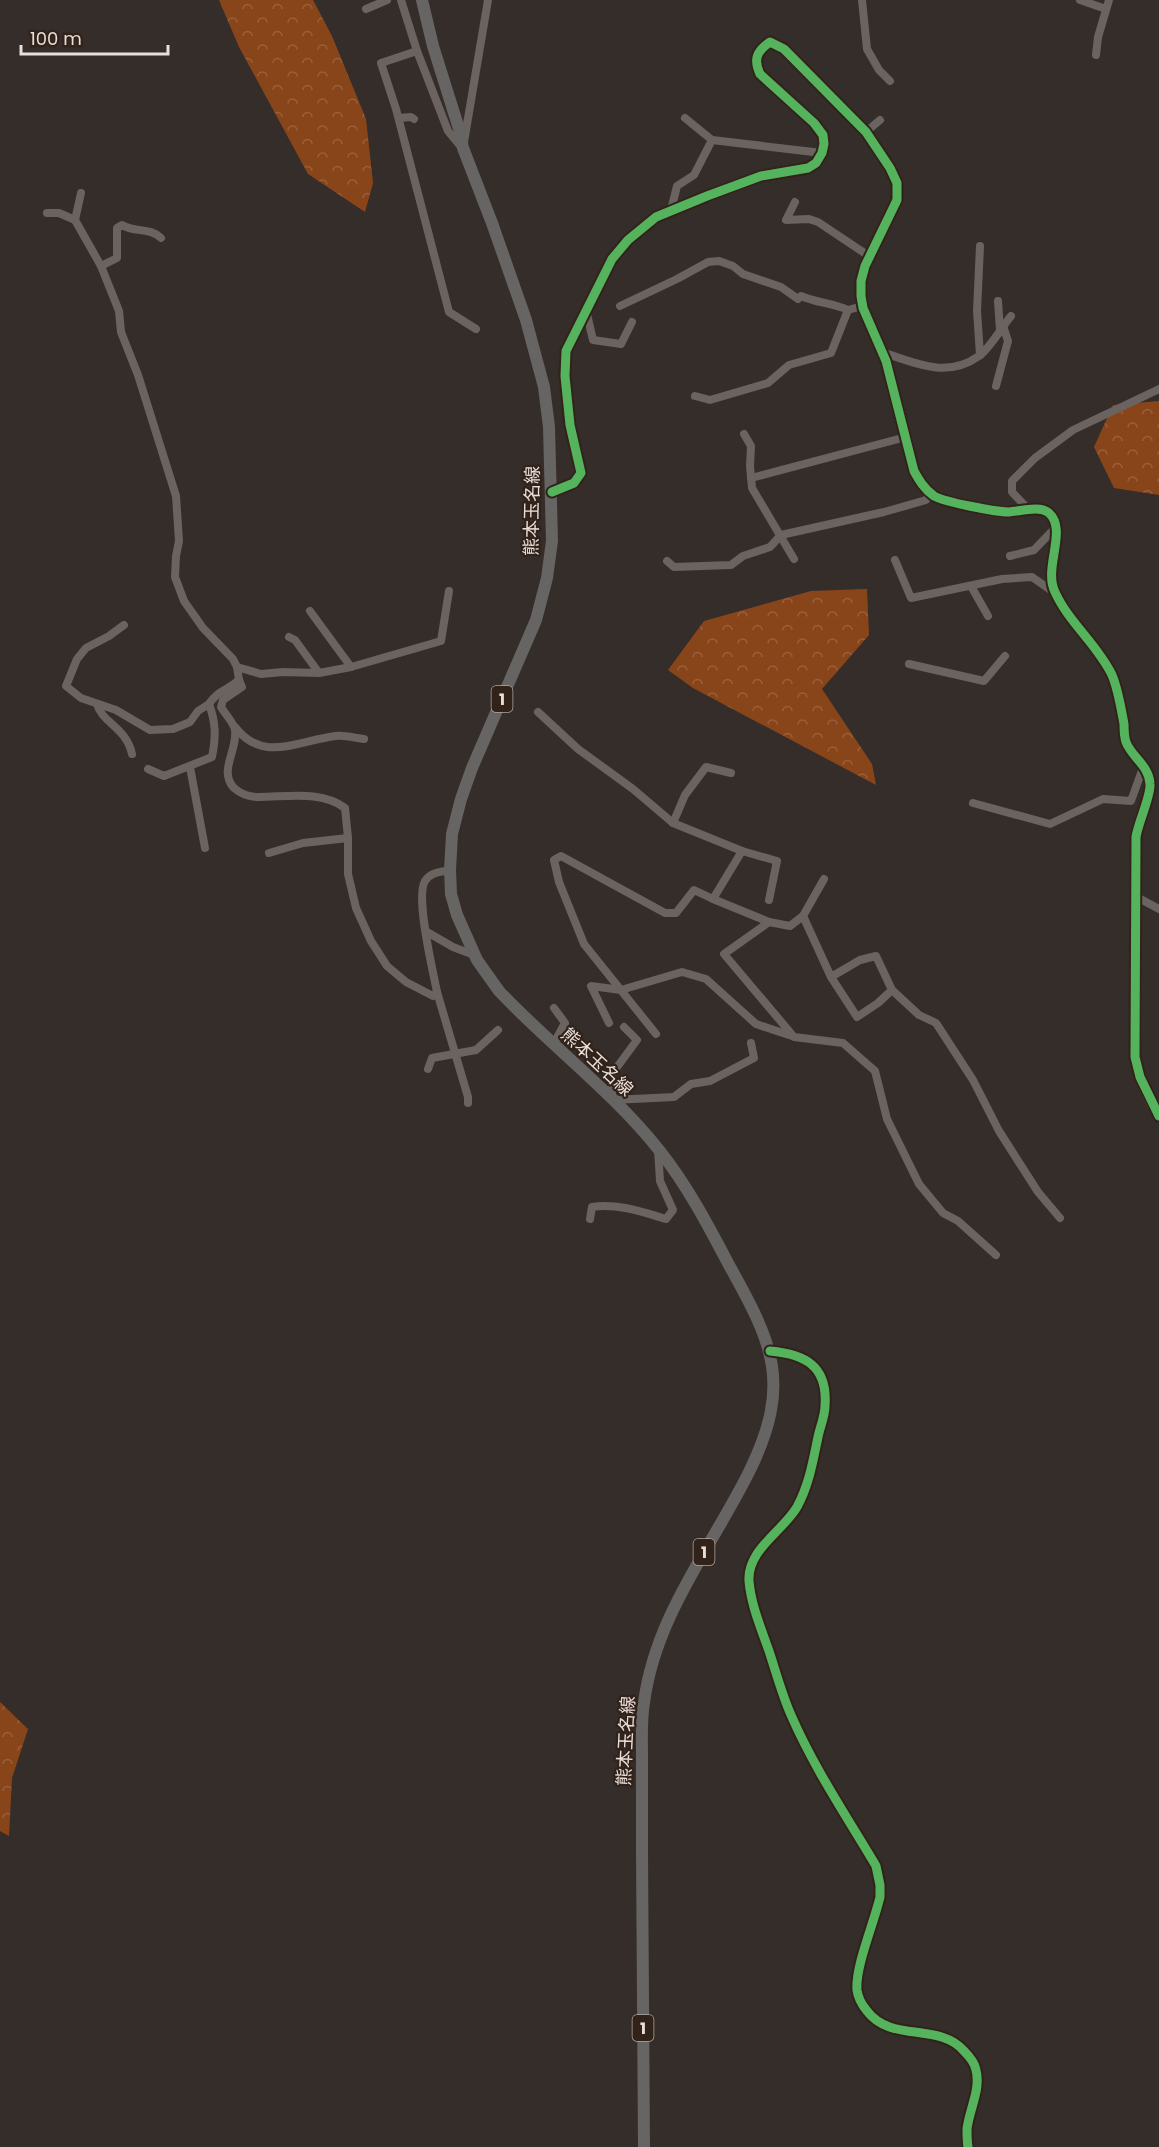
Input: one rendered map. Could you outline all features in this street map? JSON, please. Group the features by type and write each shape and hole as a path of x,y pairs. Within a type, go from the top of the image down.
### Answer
{"main road":[{"name":"熊本玉名線","path":"422,0 463,148 526,320 544,387 549,428 552,492 552,541 547,578 536,620 460,799 452,834 451,894 474,955 499,991 612,1100 658,1148 677,1174 700,1211 755,1312 770,1351 773,1371 774,1400 765,1436 749,1471 695,1568 655,1649 644,1703 642,1798 644,2147"}],"street":[{"path":"366,9 387,0"},
{"path":"400,0 448,131 463,148"},
{"path":"463,148 488,0"},
{"path":"862,0 867,50 879,70 890,81"},
{"path":"1080,0 1106,9"},
{"path":"1096,55 1098,37 1109,0"},
{"path":"552,492 574,483 580,473 570,425 565,376 566,351 612,259 628,240 656,217 761,176 808,168 816,163 822,153 823,135 814,123 760,74 756,66 756,56 761,48 770,42 784,49 866,132 890,168 897,183 897,200 869,256 861,281 862,306 886,361 914,471 922,485 934,496 945,500 1007,512 1029,510 1048,512 1057,526 1050,569 1055,592 1067,614 1101,657 1112,675 1117,689 1126,741 1149,775 1151,787 1138,823 1136,837 1135,1057 1140,1077 1156,1110"},
{"path":"417,51 381,63 399,118 448,312 476,329"},
{"path":"399,118 414,119"},
{"path":"685,118 712,140 822,153"},
{"path":"866,132 880,120"},
{"path":"671,210 677,186 694,175 712,140"},
{"path":"75,220 81,193"},
{"path":"795,202 786,220 809,219 818,222 869,256"},
{"path":"47,213 59,213 75,220 101,266 119,311 121,332 138,375 176,496 179,541 175,577 184,601 203,627 233,659 237,667 242,687 223,700 221,707 226,718 242,735 256,744 270,748 338,736 364,739"},
{"path":"101,266 117,258 117,228 122,225 131,230 155,232 162,238"},
{"path":"980,246 977,311 980,356"},
{"path":"620,306 669,284 708,262 719,261 733,266 743,274 781,287 798,299 801,296 813,301 838,305 848,310 862,306"},
{"path":"996,386 1008,341 1002,328 998,301"},
{"path":"586,308 593,340 621,344 632,322"},
{"path":"695,396 710,400 768,383 789,365 831,353 848,310"},
{"path":"882,352 927,367 955,367 980,356 1011,316"},
{"path":"1029,510 1012,492 1012,481 1035,458 1073,430 1159,389"},
{"path":"744,434 751,446 752,488 794,559"},
{"path":"751,478 906,438"},
{"path":"667,561 674,567 731,565 742,556 770,547 781,536 926,500 930,492"},
{"path":"1010,556 1035,550 1057,526"},
{"path":"895,560 911,598 1002,579 1032,577 1055,592"},
{"path":"971,586 988,616"},
{"path":"237,667 261,674 283,672 319,674 441,641 449,591"},
{"path":"310,611 351,667"},
{"path":"124,625 86,648 77,659 66,686 81,699 116,710 150,730 173,729 190,723 198,711 209,704 216,694 232,687 239,680"},
{"path":"289,637 295,640 319,674"},
{"path":"909,664 984,681 1005,656"},
{"path":"97,704 99,711 116,726 129,743 132,753"},
{"path":"148,769 164,776 212,757 216,739 216,722 209,704"},
{"path":"538,712 578,749 633,789 673,823 741,851 777,861 769,900"},
{"path":"235,726 236,735 227,774 229,782 236,790 248,797 322,797 335,800 345,808 348,874 356,908 371,941 387,966 406,982 433,996 437,992"},
{"path":"973,803 1050,824 1103,799 1131,801 1144,765"},
{"path":"190,767 205,848"},
{"path":"673,823 685,795 706,767 731,773"},
{"path":"269,853 303,843 348,838"},
{"path":"713,899 741,851"},
{"path":"656,1034 584,945 559,882 554,860 561,856 665,913 676,913 694,890 769,922 790,926 803,916 824,879"},
{"path":"450,870 433,873 424,882 421,900 437,992 468,1103"},
{"path":"1135,896 1159,909"},
{"path":"803,916 831,977 857,1017 892,990"},
{"path":"769,922 724,954 794,1037"},
{"path":"427,932 453,947 474,955"},
{"path":"831,977 860,960 876,956 892,990 919,1015 936,1023 973,1080 999,1131 1038,1192 1060,1218"},
{"path":"609,1023 591,986 621,990 682,972 706,979 756,1024 794,1037 843,1043 875,1071 887,1119 919,1184 943,1212 958,1221 996,1255"},
{"path":"554,1008 565,1023 554,1045"},
{"path":"624,1027 637,1040 612,1074 612,1100 674,1096 691,1084 710,1081 754,1058 751,1043"},
{"path":"428,1069 432,1058 476,1050 498,1030"},
{"path":"590,1219 592,1207 601,1206 637,1210 666,1219 673,1210 660,1182 658,1148"},
{"path":"770,1351 803,1357 814,1366 824,1389 825,1408 809,1480 798,1505 760,1550 752,1563 749,1578 755,1611 790,1714 807,1749 876,1866 880,1885 879,1897 874,1923 858,1971 857,1991 861,2003 871,2017 881,2024 899,2030 943,2036 957,2043 969,2056 976,2070 976,2086 967,2129 968,2147"}],"green space":[{"path":"219,0 313,0 332,36 366,119 373,183 365,212 308,174 239,47"},
{"path":"1159,401 1159,495 1114,488 1094,447 1113,405"},
{"path":"867,589 869,635 822,689 872,764 876,785 693,688 668,670 704,621 811,591"},
{"path":"0,1702 28,1729 12,1778 9,1836 0,1831"}],"cycle path":[{"path":"552,492 574,483 581,473 570,425 565,376 566,351 612,259 628,240 656,217 761,176 808,168 816,163 822,153 823,135 814,123 760,74 758,69 759,52 766,45 770,42 784,49 866,132 890,168 897,183 897,200 865,266 861,281 861,296 863,308 886,361 914,471 934,496 959,504 1009,512 1041,509 1049,513 1056,529 1052,572 1055,592 1112,675 1126,742 1149,777 1149,795 1136,837 1135,1057 1140,1077 1159,1116"},
{"path":"770,1351 794,1355 812,1365 823,1381 825,1410 810,1473 801,1499 791,1516 760,1550 750,1570 752,1599 785,1700 800,1735 876,1866 880,1897 859,1969 857,1980 859,1999 877,2021 889,2027 942,2037 954,2042 970,2058 975,2068 977,2085 968,2122 968,2147"}]}
